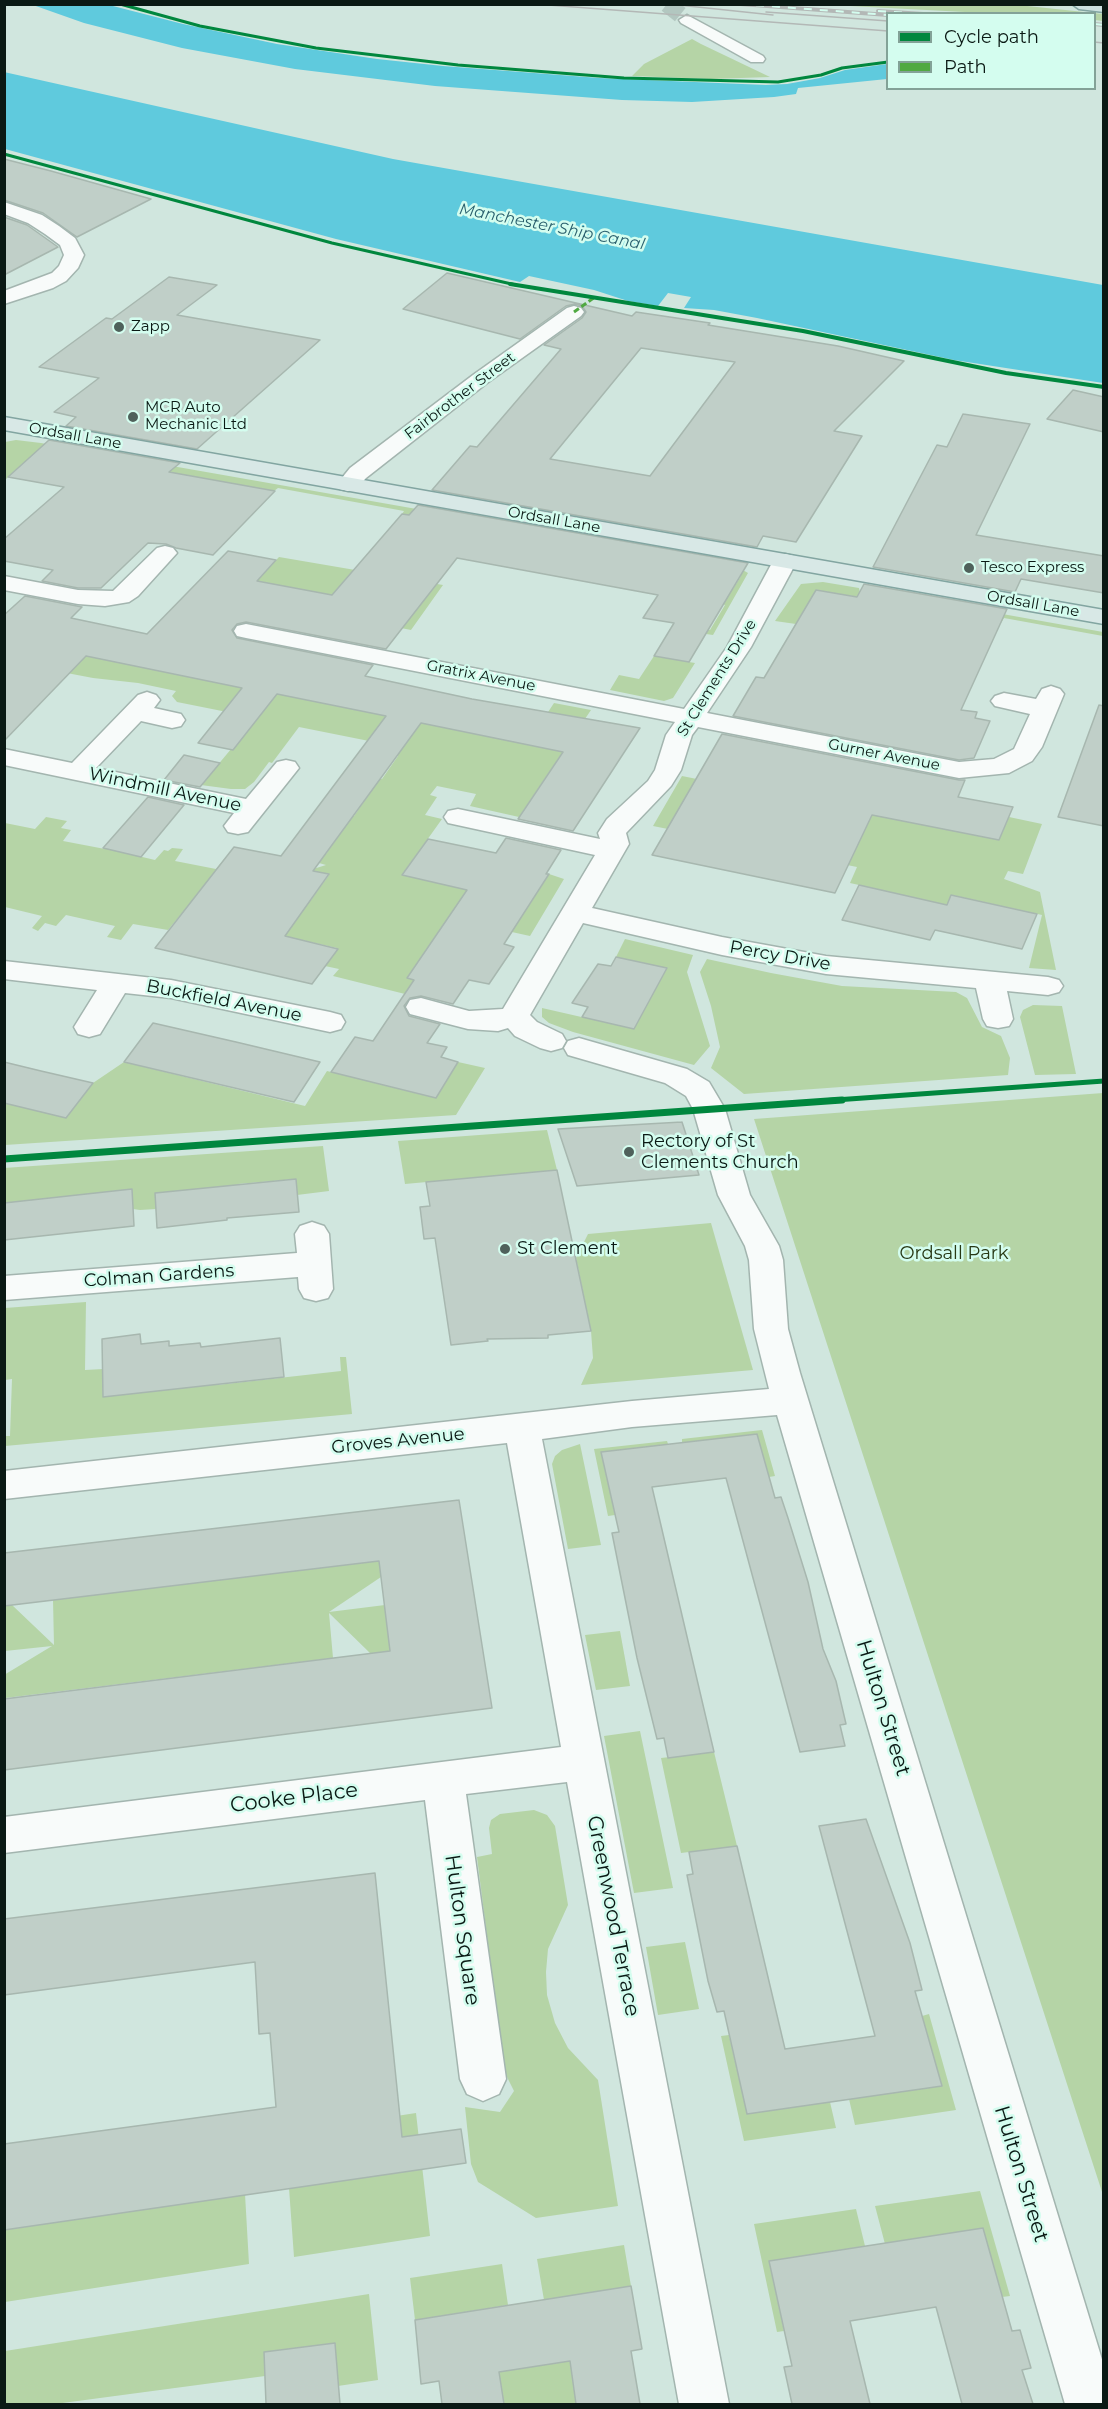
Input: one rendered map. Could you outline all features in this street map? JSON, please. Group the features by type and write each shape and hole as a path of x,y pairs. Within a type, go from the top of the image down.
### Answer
{"highway":[{"path":"1079,4 1104,7"}],"main road":[{"name":"Ordsall Lane","path":"4,423 1104,617"}],"street":[{"path":"687,20 757,59"},
{"path":"4,207 35,219 52,230 68,242 74,255 68,268 58,277 38,287 4,298"},
{"name":"Fairbrother Street","path":"348,484 358,473 480,379 574,312"},
{"path":"105,599 120,597 129,591 165,553"},
{"name":"St Clements Drive","path":"514,1016 615,844 612,833 617,825 658,786 668,770 679,735 739,647 785,561"},
{"path":"4,584 78,597 105,599 138,607"},
{"name":"Gratrix Avenue","path":"283,612 258,633 691,717"},
{"name":"Gurner Avenue","path":"691,717 945,767 973,770 1000,767 1023,755 1029,747 1048,701 1004,701"},
{"name":"Windmill Avenue","path":"78,772 141,706 172,720"},
{"name":"Windmill Avenue","path":"4,756 78,772 245,818 286,768"},
{"path":"458,817 611,850"},
{"name":"Percy Drive","path":"573,912 722,946 826,965 1048,986"},
{"name":"Buckfield Avenue","path":"4,970 171,989 330,1022"},
{"path":"90,1027 117,982"},
{"path":"990,982 998,1018"},
{"path":"421,1007 468,1020 498,1021 514,1016"},
{"name":"Hulton Street","path":"514,1016 526,1029 565,1045 619,1073 676,1076 694,1084 703,1095 734,1195 762,1246 766,1260 771,1329 791,1401 1090,2404"},
{"name":"Colman Gardens","path":"4,1288 314,1262"},
{"name":"Groves Avenue","path":"4,1485 632,1414 791,1401"},
{"name":"Greenwood Terrace","path":"522,1428 704,2404"},
{"name":"Cooke Place","path":"4,1836 584,1762"},
{"name":"Hulton Square","path":"444,1780 450,1842 483,2079"}],"green space":[{"path":"831,5 1018,5 1084,12 965,12"},
{"path":"1096,13 1103,14 1103,21 1096,20"},
{"path":"692,39 770,77 711,79 632,76 644,64"},
{"path":"16,440 73,449 22,464 5,480 5,442"},
{"path":"98,453 701,559 402,514 404,511 278,488 274,491 92,459"},
{"path":"279,557 443,585 411,630 401,628 414,610 326,594 312,610 227,613"},
{"path":"741,569 748,573 713,635 699,633 701,628 710,630 725,605 717,603 727,589 733,589 741,576"},
{"path":"823,582 859,588 860,593 858,597 816,590 796,624 775,621 801,584"},
{"path":"885,593 1103,632 1103,636 1004,618 1001,623 875,600"},
{"path":"4,639 527,744 554,703 591,710 519,817 470,806 476,794 437,786 430,795 437,797 425,815 442,819 402,875 530,904 549,874 564,879 530,936 448,918 408,978 422,982 413,996 333,976 339,969 325,966 337,948 182,913 168,930 133,924 121,940 107,937 115,926 66,915 56,926 45,923 38,931 32,928 42,916 5,907 5,823 35,829 46,817 67,821 61,828 71,830 63,841 105,849 114,839 113,850 155,860 164,850 168,851 172,848 183,849 175,861 216,869 225,858 240,862 291,896 311,900 329,875 310,870 326,865 312,861 307,850 326,854 343,830 335,813 354,816 370,793 363,775 382,779 398,756 380,753 394,746 299,727 272,763 269,762 254,782 245,789 201,785 257,718 177,702 172,696 176,691 25,665"},
{"path":"654,656 695,663 673,698 664,701 610,690 619,675 639,679"},
{"path":"682,776 999,840 1009,817 1042,824 1023,874 1008,871 1004,879 1040,892 1056,970 1029,968 1042,915 952,895 947,905 850,883 857,867 653,826"},
{"path":"625,939 693,955 687,972 710,1046 694,1065 573,1032 549,1023 542,1017 542,1008 634,1029 667,968 616,957"},
{"path":"707,959 842,986 956,992 967,998 982,1027 1001,1036 1010,1058 1008,1075 744,1094 711,1068 720,1047 711,1006 700,972"},
{"path":"1033,1005 1062,1006 1076,1074 1035,1075 1020,1017 1023,1010"},
{"path":"124,1062 305,1106 327,1071 435,1098 458,1062 485,1068 456,1115 5,1145 5,1103 66,1118 93,1083"},
{"name":"Ordsall Park","path":"1104,1093 1103,2195 754,1119"},
{"path":"547,1130 557,1170 405,1184 398,1141"},
{"path":"323,1146 329,1191 297,1195 296,1179 238,1184 239,1200 155,1193 156,1209 133,1209 132,1189 5,1203 4,1168"},
{"path":"711,1223 753,1370 581,1385 593,1358 591,1331 576,1258 588,1234"},
{"path":"86,1302 85,1370 215,1363 217,1385 341,1371 340,1357 346,1357 352,1414 5,1446 5,1436 10,1436 12,1379 5,1380 5,1308"},
{"path":"762,1430 775,1476 769,1477 757,1434 682,1443 682,1439"},
{"path":"667,1441 668,1444 601,1452 615,1515 608,1516 594,1449"},
{"path":"580,1444 601,1545 568,1549 552,1464 555,1456 562,1450"},
{"path":"379,1561 381,1577 329,1612 385,1605 390,1651 371,1654 329,1613 333,1658 5,1698 4,1675 52,1646 5,1651 5,1606 12,1605 54,1645 53,1600"},
{"path":"620,1631 630,1686 596,1690 585,1635"},
{"path":"640,1731 673,1888 634,1893 604,1736"},
{"path":"714,1752 737,1846 681,1853 661,1758"},
{"path":"534,1810 547,1815 555,1826 568,1905 548,1949 547,1995 555,2023 568,2048 598,2080 618,2206 536,2218 478,2182 471,2164 465,2107 500,2112 514,2091 504,2071 477,1857 492,1854 489,1828 491,1820 500,1814"},
{"path":"685,1942 699,2009 658,2015 646,1947"},
{"path":"929,2014 956,2110 855,2125 849,2099 942,2086 922,2016"},
{"path":"729,2035 747,2114 830,2102 836,2128 744,2141 721,2036"},
{"path":"416,2113 430,2236 294,2257 289,2188 390,2117"},
{"path":"980,2191 1010,2296 1002,2297 885,2244 875,2206"},
{"path":"245,2194 249,2264 5,2302 5,2230"},
{"path":"856,2209 865,2246 769,2261 784,2331 777,2332 754,2224"},
{"path":"624,2245 631,2286 544,2300 537,2259"},
{"path":"502,2264 508,2305 415,2320 410,2278"},
{"path":"369,2294 378,2380 338,2386 335,2343 264,2352 265,2376 55,2404 5,2404 5,2351"},
{"path":"570,2361 576,2404 504,2404 499,2372"}],"water":[{"path":"33,5 109,5 277,44 443,66 599,78 766,85 787,84 820,78 845,70 886,64 886,79 798,88 796,94 774,97 692,102 622,100 435,86 295,69 182,48 84,23"},
{"name":"Manchester Ship Canal","path":"4,72 393,159 1103,285 1103,383 954,360 757,318 714,310 684,308 691,297 668,293 658,306 628,301 594,290 529,276 520,282 336,239 5,149"}],"building":[{"path":"4,159 151,199 77,237 43,213 4,200"},
{"path":"4,217 27,225 58,247 4,275"},
{"path":"447,273 632,316 636,312 710,323 708,325 838,346 904,361 834,431 862,436 796,542 763,536 757,547 432,490 470,446 477,447 561,349 544,345 582,318 586,312 582,306 575,304 566,306 520,339 403,309","holes":["641,348 735,362 650,476 550,459"]},
{"path":"169,277 217,285 177,315 320,340 197,449 66,426 76,417 54,412 99,378 39,367 106,318 112,319"},
{"path":"1073,390 1104,397 1104,432 1047,419"},
{"path":"963,414 1030,424 976,535 1104,556 1104,593 1021,579 1015,592 873,567 937,445 947,447"},
{"path":"49,440 180,463 169,472 275,491 213,555 166,544 148,543 101,588 78,588 42,581 53,570 4,561 4,539 64,487 8,477"},
{"path":"418,505 748,563 689,662 654,656 674,623 643,618 658,595 457,558 386,649 246,622 237,624 232,630 237,638 373,665 365,676 472,699 640,728 573,831 518,819 563,752 421,723 313,871 329,874 285,936 338,949 312,984 155,948 234,847 281,856 386,716 277,694 233,750 198,743 242,688 86,656 4,741 4,615 25,596 82,607 71,618 147,634 228,551 276,560 257,581 332,595 402,514 409,515"},
{"path":"864,584 1007,609 961,710 977,712 975,718 990,721 974,758 959,760 733,716 756,677 764,678 816,590 857,597"},
{"path":"1099,705 1104,706 1104,826 1058,817"},
{"path":"722,734 965,780 958,797 1013,807 999,840 872,815 835,893 652,855"},
{"path":"184,755 220,763 200,787 164,780"},
{"path":"148,797 184,805 141,857 103,848"},
{"path":"506,838 561,850 546,874 549,874 504,944 514,947 489,984 469,980 453,1004 421,996 410,998 404,1006 409,1016 440,1024 427,1043 447,1047 441,1057 458,1062 436,1098 331,1072 355,1037 373,1041 414,980 407,978 467,890 402,875 428,839 496,853"},
{"path":"859,885 947,905 951,895 1037,914 1022,949 935,930 930,940 842,920"},
{"path":"616,957 667,968 634,1029 582,1017 588,1007 572,1003 598,964 611,966"},
{"path":"153,1023 320,1062 294,1102 124,1062"},
{"path":"4,1062 93,1083 66,1118 4,1103"},
{"name":"Rectory of St Clements Church","path":"682,1122 699,1175 577,1186 558,1129"},
{"name":"St Clement","path":"557,1170 591,1331 548,1335 548,1338 487,1339 488,1341 451,1345 435,1238 424,1239 420,1207 430,1206 426,1182"},
{"path":"296,1179 299,1212 227,1218 227,1220 157,1228 155,1193"},
{"path":"132,1189 134,1226 4,1240 4,1203"},
{"path":"140,1334 141,1344 169,1341 169,1346 200,1343 201,1347 280,1338 284,1377 103,1397 102,1339"},
{"path":"757,1434 775,1498 781,1497 788,1518 808,1582 823,1649 836,1681 846,1724 840,1725 845,1746 800,1752 726,1478 652,1487 714,1752 668,1758 664,1738 657,1739 637,1658 612,1533 619,1532 601,1452"},
{"path":"459,1500 492,1708 4,1770 4,1699 390,1651 379,1561 4,1606 4,1553"},
{"path":"866,1819 910,1943 922,1990 915,1991 942,2086 747,2114 724,2011 717,2012 708,1981 687,1875 693,1874 689,1852 737,1846 785,2049 875,2036 819,1826"},
{"path":"375,1873 402,2137 461,2129 466,2163 4,2230 4,2144 276,2107 270,2033 259,2034 255,1962 4,1995 4,1919"},
{"path":"983,2228 1012,2331 1020,2330 1031,2368 1022,2370 1033,2404 962,2404 936,2307 850,2321 870,2404 792,2404 784,2367 792,2366 769,2261"},
{"path":"631,2286 642,2349 631,2351 640,2404 576,2404 570,2361 499,2372 504,2404 442,2404 439,2381 421,2384 415,2320"},
{"path":"335,2343 340,2404 266,2404 264,2352"}],"tunnel":[{"path":"667,4 687,20"}],"tram line":[{"path":"535,4 886,31"},
{"path":"669,4 773,15"},
{"path":"766,12 886,21"},
{"path":"1096,42 1104,43"}],"railway":[{"path":"740,4 886,15"},
{"path":"878,11 893,12"},
{"path":"1096,24 1104,25"}],"marked path":[{"path":"574,312 595,297"}],"cycle path":[{"path":"120,4 200,26 316,48 458,65 624,78 778,82 821,75 842,68 886,62"},
{"path":"4,154 332,243 516,285 803,331 1006,373 1104,387"},
{"path":"4,1159 1104,1081"}],"place":[{"name":"Zapp","path":"119,327"},
{"name":"MCR Auto Mechanic Ltd","path":"133,417"},
{"name":"Tesco Express","path":"969,568"},
{"name":"Rectory of St Clements Church","path":"629,1152"},
{"name":"St Clement","path":"505,1249"}]}
